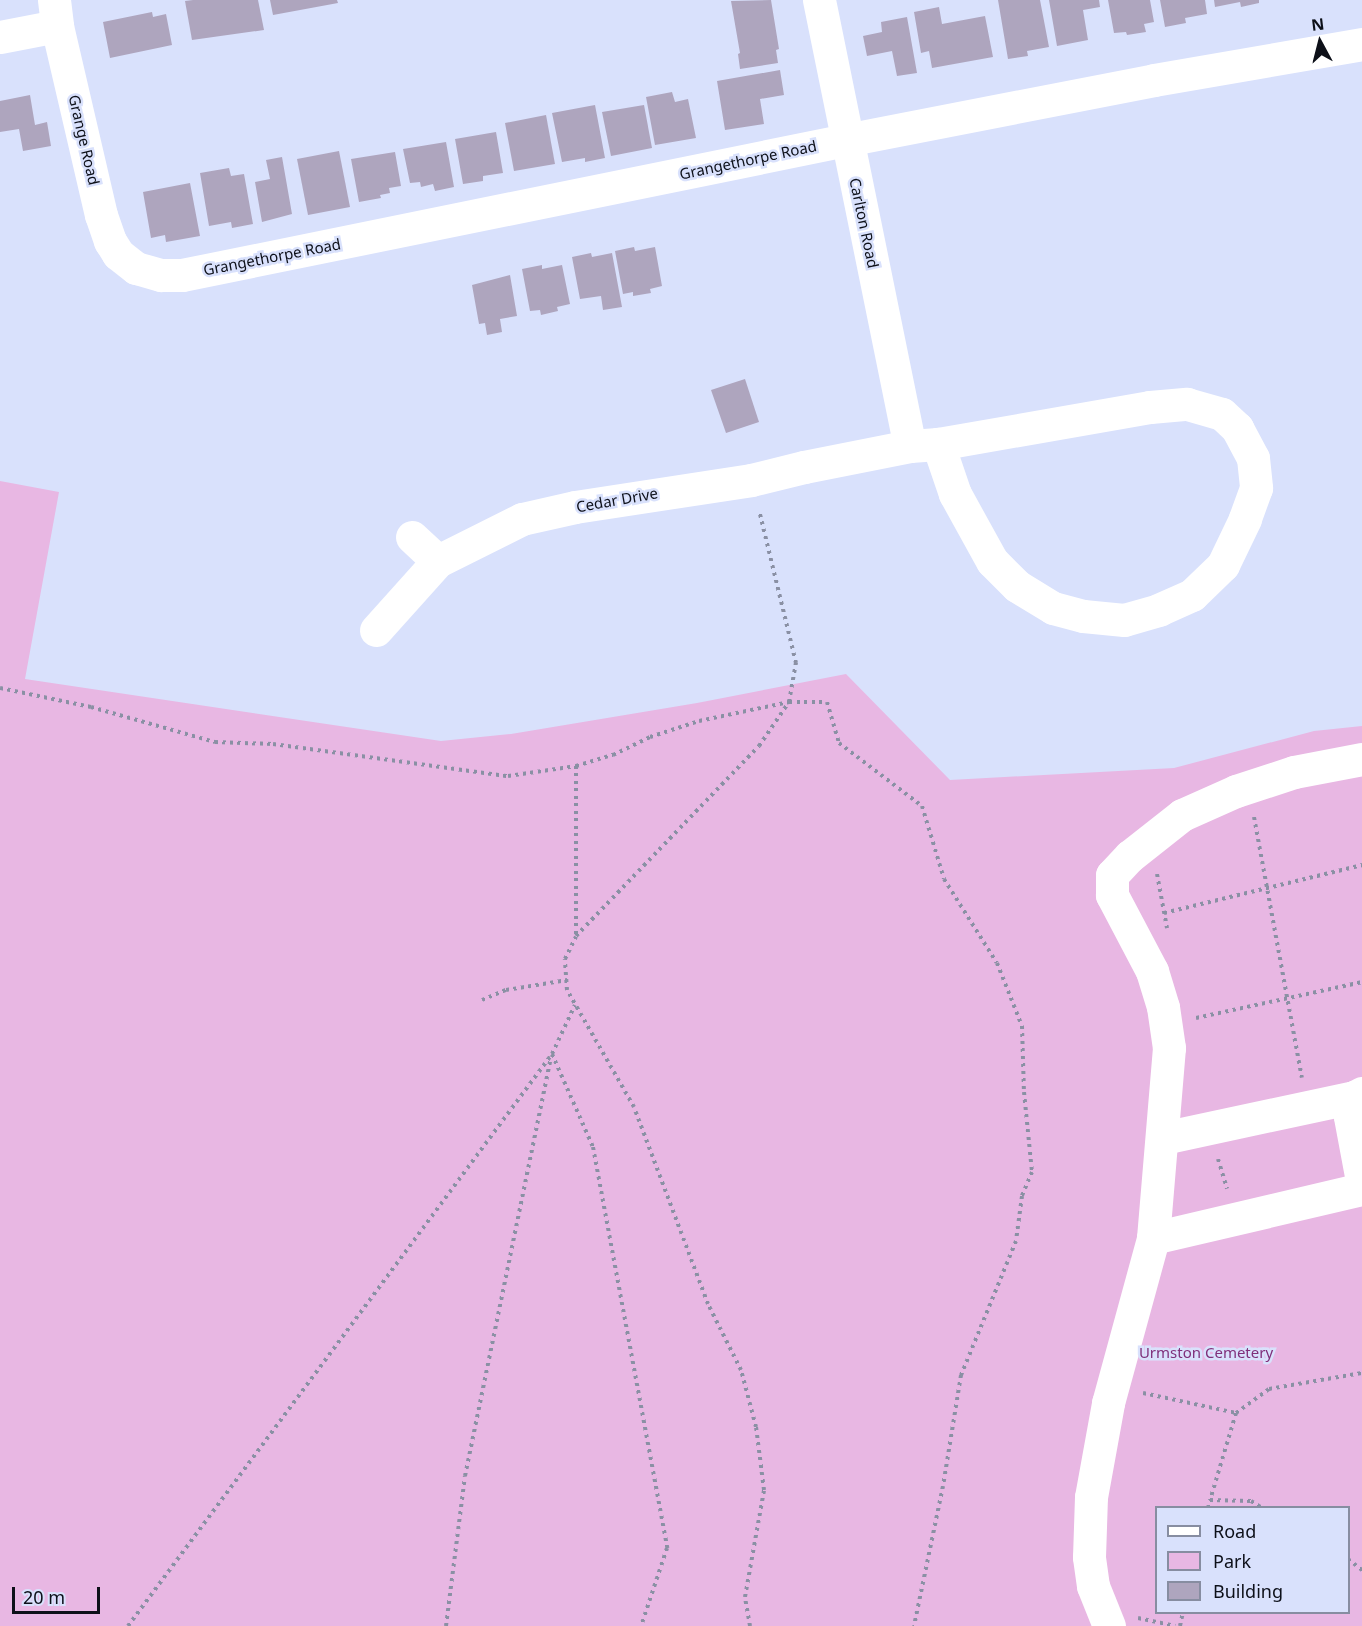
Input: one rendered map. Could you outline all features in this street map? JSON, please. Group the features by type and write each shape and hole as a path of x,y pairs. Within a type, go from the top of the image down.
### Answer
{"street":[{"name":"Carlton Road","path":"819,0 846,140 924,445 955,494 992,561 1017,586 1053,608 1083,616 1124,620 1159,610 1192,595 1223,565 1245,519 1256,488 1253,458 1237,428 1222,414 1187,404 1150,407 924,445"},
{"path":"0,37 56,13"},
{"name":"Grange Road","path":"56,13 101,215 110,241 118,254 136,268"},
{"name":"Grangethorpe Road","path":"136,268 161,275 182,275 846,140 1154,80 1362,44"},
{"name":"Cedar Drive","path":"376,630 438,561 522,519 575,507 751,480 804,466 924,445"},
{"path":"412,537 438,561"},
{"path":"1109,1626 1093,1586 1089,1557 1091,1497 1112,1387 1153,1238 1169,1048 1166,1025 1152,971 1112,895 1112,875 1130,856 1182,815 1248,787 1294,772 1362,759"},
{"path":"1163,1138 1358,1095"},
{"path":"1358,1095 1350,1117 1362,1181"},
{"path":"1153,1238 1362,1189"}],"path":[{"path":"750,1626 745,1597 764,1490 756,1427 741,1370 708,1304 634,1107 567,990 565,959 576,936 759,746 789,702 796,663 751,480"},
{"path":"0,688 91,707 215,742 273,744 508,776 576,766 613,755 650,736 699,720 789,702 827,702 839,743 922,807 944,879 997,963 1022,1026 1024,1092 1032,1172 1022,1196 1016,1241 961,1375 943,1486 914,1626"},
{"path":"576,766 576,936"},
{"path":"1248,787 1303,1080"},
{"path":"1164,913 1362,865"},
{"path":"482,1000 506,990 567,980"},
{"path":"1166,1025 1362,982"},
{"path":"128,1626 552,1054 575,1004"},
{"path":"446,1626 465,1476 552,1054"},
{"path":"552,1054 593,1148 667,1548 641,1626"},
{"path":"1210,1128 1236,1218"},
{"path":"1208,1506 1236,1413 1269,1389 1362,1373"},
{"path":"1112,1387 1236,1413"},
{"path":"1210,1500 1251,1501 1259,1506"},
{"path":"1350,1561 1362,1570"}],"green space":[{"name":"Urmston Cemetery","path":"0,481 59,492 25,679 441,741 511,734 697,703 846,674 950,780 1174,768 1314,731 1362,726 1362,1626 0,1626"}],"building":[{"path":"258,0 264,30 192,40 185,1"},
{"path":"270,0 337,0 338,3 273,15"},
{"path":"771,0 779,49 776,50 778,63 740,69 738,54 740,53 731,1"},
{"path":"998,0 1040,0 1049,47 1027,51 1028,56 1008,59"},
{"path":"1049,0 1099,0 1100,7 1083,10 1088,40 1057,46"},
{"path":"1108,0 1150,0 1154,22 1144,24 1146,32 1127,35 1126,32 1114,33"},
{"path":"1160,0 1205,0 1207,14 1185,18 1186,23 1165,27"},
{"path":"1214,0 1259,0 1259,3 1241,7 1240,2 1215,7"},
{"path":"939,7 942,24 985,16 993,57 932,68 929,51 921,53 914,12"},
{"path":"152,12 153,17 166,14 172,45 110,58 103,22"},
{"path":"907,17 917,73 897,76 892,51 867,56 863,36 882,32 881,22"},
{"path":"780,70 784,95 760,99 764,124 725,130 717,81"},
{"path":"672,92 675,102 688,99 696,138 655,145 646,97"},
{"path":"30,95 35,125 47,122 51,146 23,151 19,129 0,132 0,101"},
{"path":"595,105 605,158 585,162 585,158 562,162 552,113"},
{"path":"644,105 652,148 611,156 602,112"},
{"path":"546,115 555,164 514,171 505,123"},
{"path":"496,132 503,173 483,176 483,181 463,184 455,139"},
{"path":"446,142 454,187 435,191 433,184 421,187 420,182 410,183 403,149"},
{"path":"339,151 350,207 308,215 297,159"},
{"path":"395,152 401,186 389,188 390,193 380,195 381,198 359,202 351,159"},
{"path":"282,157 292,214 262,222 255,182 270,179 266,160"},
{"path":"229,168 231,176 244,174 253,224 232,228 231,222 209,226 200,173"},
{"path":"190,183 200,236 166,242 165,235 151,238 143,192"},
{"path":"634,247 635,251 655,247 662,286 650,289 651,293 633,296 633,292 623,294 615,251"},
{"path":"591,253 592,257 612,253 622,307 603,310 601,296 580,299 572,257"},
{"path":"542,265 542,269 562,265 570,304 557,307 558,311 541,315 540,310 530,311 522,269"},
{"path":"510,275 517,316 500,319 502,332 487,335 485,323 479,324 472,285"},
{"path":"745,379 759,422 726,433 711,390"}]}
